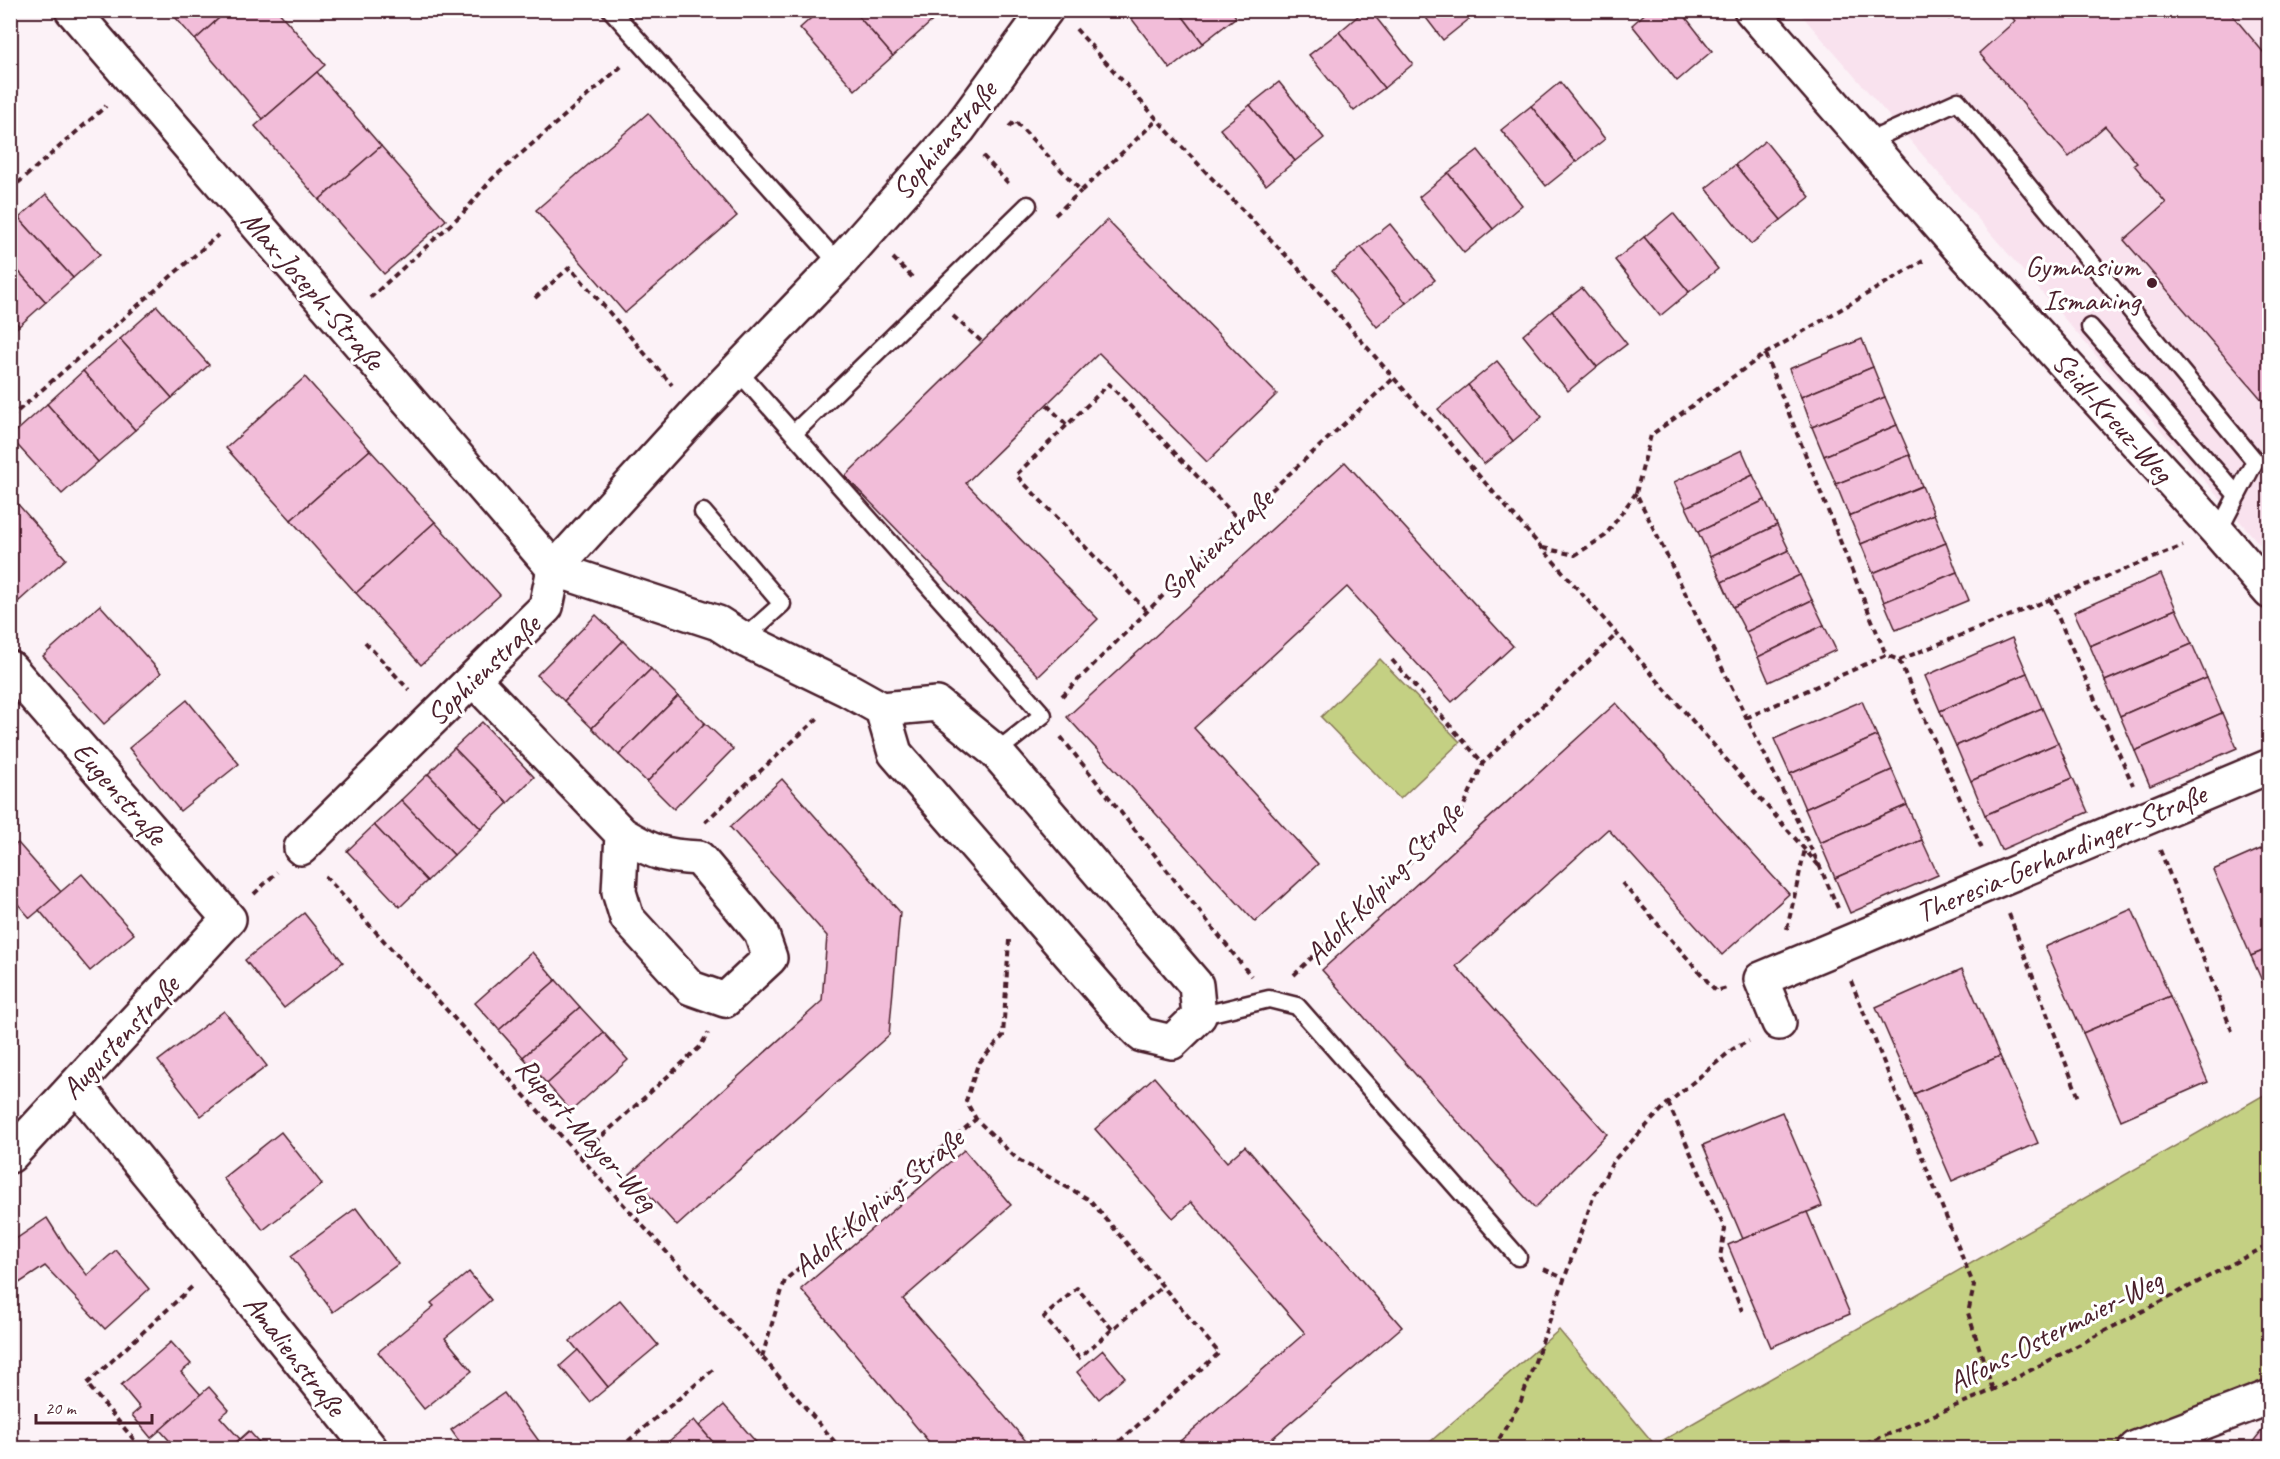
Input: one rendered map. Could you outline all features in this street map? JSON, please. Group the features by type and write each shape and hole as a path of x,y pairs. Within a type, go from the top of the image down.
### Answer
{"street":[{"name":"Max-Joseph-Straße","path":"72,10 554,569"},
{"name":"Sophienstraße","path":"301,848 546,607 554,569 737,369 839,264 959,129 1046,10"},
{"name":"Seidl-Kreuz-Weg","path":"1751,10 1955,243 2270,592"},
{"path":"554,569 718,623 743,639 882,709 937,704 996,752 1196,986 1199,1016 1172,1042 1143,1035 895,753 882,709"},
{"name":"Eugenstraße","path":"10,668 229,919"},
{"path":"473,679 622,834 667,857 699,858 761,932 770,958 725,1000 691,988 627,918 620,892 622,834"},
{"name":"Theresia-Gerhardinger-Straße","path":"1761,978 2270,766"},
{"name":"Augustenstraße","path":"10,1156 229,919"},
{"path":"1761,978 1779,1023"},
{"name":"Amalienstraße","path":"76,1085 370,1449"},
{"path":"2136,1449 2270,1397"}],"lane":[{"path":"611,10 839,264"},
{"path":"1867,142 1958,101 2255,461 2218,532"},
{"path":"794,433 1028,205"},
{"path":"2090,327 2237,495"},
{"path":"737,369 1043,715 996,752"},
{"path":"703,512 782,604 743,639"},
{"path":"1199,1016 1269,999"},
{"name":"Adolf-Kolping-Straße","path":"1269,999 1296,1006 1518,1257"}],"path":[{"path":"1075,27 1157,120 1297,267 1820,867"},
{"path":"342,323 463,213 492,179 644,47"},
{"path":"10,190 134,81"},
{"path":"1007,129 1015,121 1082,191 1157,120"},
{"path":"10,418 246,211"},
{"path":"1542,548 1575,555 1605,536 1636,493 1651,435 1765,354 1955,243"},
{"path":"535,298 570,267 696,413"},
{"path":"1765,354 1886,655"},
{"name":"Sophienstraße","path":"1043,715 1239,520 1394,378"},
{"path":"1146,610 1016,474 1067,424 1109,384 1239,520"},
{"path":"1047,405 1067,424"},
{"path":"1636,493 1820,867 1845,944 1974,1286 1968,1313 1993,1390"},
{"path":"1746,718 1886,655 1899,660 2218,532"},
{"name":"Adolf-Kolping-Straße","path":"1269,999 1461,812 1484,762 1617,634"},
{"path":"365,642 434,717"},
{"path":"1392,660 1484,762"},
{"path":"667,857 848,690"},
{"path":"1043,715 1269,999"},
{"path":"229,919 301,848"},
{"name":"Rupert-Mayer-Weg","path":"301,848 762,1357 840,1449"},
{"path":"1787,930 1805,848"},
{"path":"1622,883 1716,991 1761,978"},
{"name":"Adolf-Kolping-Straße","path":"1012,885 1003,1035 978,1064 966,1101 976,1119 1017,1159 1090,1200 1219,1353 1112,1449"},
{"path":"579,1157 700,1047 725,1000"},
{"path":"1494,1449 1521,1401 1593,1198 1614,1160 1668,1103 1733,1049 1779,1023"},
{"path":"1668,1103 1725,1229 1720,1257 1742,1311"},
{"name":"Adolf-Kolping-Straße","path":"762,1357 785,1280 976,1119"},
{"name":"Alfons-Ostermaier-Weg","path":"1856,1449 1993,1390 2270,1244"},
{"path":"141,1449 87,1384 220,1261"},
{"path":"1112,1329 1077,1288 1044,1317 1078,1358 1112,1329 1162,1286"},
{"path":"620,1449 714,1369"}],"shaded area":[{"name":"Gymnasium Ismaning","path":"1798,11 2269,11 2269,555"}],"green space":[{"path":"1380,659 1460,742 1400,799 1321,717"},
{"path":"2269,1092 2269,1404 2258,1388 2106,1448 1423,1448 1559,1330 1655,1445"}],"building":[{"path":"169,10 228,10 195,40"},
{"path":"228,10 277,10 325,65 263,119 195,40"},
{"path":"820,10 853,10 893,56 855,90 800,28"},
{"path":"853,10 920,10 931,22 893,56"},
{"path":"920,10 943,10 931,22"},
{"path":"1125,10 1178,10 1203,43 1170,69"},
{"path":"1178,10 1231,10 1236,17 1203,43"},
{"path":"1365,10 1370,10 1413,64 1384,88 1339,32"},
{"path":"1420,10 1468,10 1473,16 1443,40"},
{"path":"1649,10 1680,10 1712,51 1677,81 1632,25"},
{"path":"1942,10 1959,10 1949,19"},
{"path":"2006,10 2228,10 2264,53 2270,49 2270,409 2124,240 2166,203 2134,165 2137,163 2105,126 2069,157 1979,53 2015,21"},
{"path":"1339,32 1384,88 1354,111 1309,55"},
{"path":"317,72 381,146 319,200 255,126"},
{"path":"1279,82 1324,138 1295,161 1250,105"},
{"path":"1560,82 1605,139 1576,162 1531,106"},
{"path":"1250,105 1295,161 1266,185 1220,129"},
{"path":"1531,106 1576,162 1546,186 1501,130"},
{"path":"648,113 737,216 625,313 536,210"},
{"path":"1765,141 1810,197 1781,220 1735,165"},
{"path":"381,146 446,220 384,274 319,200"},
{"path":"1478,150 1522,205 1493,229 1448,173"},
{"path":"1735,165 1781,220 1751,244 1706,188"},
{"path":"1448,173 1493,229 1464,253 1419,197"},
{"path":"46,194 100,254 73,278 19,218"},
{"path":"1673,213 1718,269 1689,292 1644,237"},
{"path":"19,218 73,278 46,302 10,262 10,225"},
{"path":"1107,220 1277,394 1207,462 1099,353 966,483 1098,619 1039,676 845,476"},
{"path":"1390,224 1435,280 1406,303 1361,247"},
{"path":"1644,237 1689,292 1660,316 1615,260"},
{"path":"1361,247 1406,303 1377,327 1332,271"},
{"path":"10,262 46,302 19,326 10,316"},
{"path":"1582,288 1627,344 1597,367 1552,311"},
{"path":"157,306 209,365 172,398 120,339"},
{"path":"1552,311 1597,367 1568,391 1523,335"},
{"path":"10,316 19,326 10,333"},
{"path":"120,339 172,398 135,430 83,371"},
{"path":"1862,339 1873,367 1801,397 1789,369"},
{"path":"1497,361 1542,417 1513,441 1468,385"},
{"path":"1873,367 1885,397 1812,427 1801,397"},
{"path":"83,371 135,430 98,462 47,404"},
{"path":"305,377 370,450 291,520 226,448"},
{"path":"1468,385 1513,441 1484,464 1438,409"},
{"path":"1885,397 1897,425 1824,456 1812,427"},
{"path":"47,404 98,462 62,494 10,437"},
{"path":"1897,425 1910,455 1836,484 1824,456"},
{"path":"370,450 435,522 356,593 291,520"},
{"path":"1742,450 1753,475 1686,507 1674,482"},
{"path":"1910,455 1922,486 1849,516 1836,484"},
{"path":"1345,462 1513,646 1452,702 1347,587 1194,728 1318,864 1255,922 1067,717"},
{"path":"1753,475 1765,500 1698,532 1686,507"},
{"path":"1922,486 1934,514 1861,544 1849,516"},
{"path":"1765,500 1777,525 1710,557 1698,532"},
{"path":"16,502 66,559 19,601 10,592 10,507"},
{"path":"1934,514 1946,543 1873,573 1861,544"},
{"path":"435,522 500,595 421,665 356,593"},
{"path":"1777,525 1789,550 1722,582 1710,557"},
{"path":"1946,543 1957,572 1884,602 1873,573"},
{"path":"1789,550 1800,575 1733,607 1722,582"},
{"path":"1957,572 1969,600 1896,630 1884,602"},
{"path":"2161,574 2176,609 2090,646 2074,612"},
{"path":"1800,575 1812,600 1746,632 1733,607"},
{"path":"1812,600 1824,625 1758,657 1746,632"},
{"path":"100,605 161,673 104,724 43,656"},
{"path":"2176,609 2192,644 2105,681 2090,646"},
{"path":"596,615 623,641 564,701 537,675"},
{"path":"1824,625 1836,650 1769,682 1758,657"},
{"path":"2012,638 2027,673 1940,711 1925,676"},
{"path":"623,641 651,669 592,728 564,701"},
{"path":"2192,644 2207,678 2120,716 2105,681"},
{"path":"651,669 678,696 619,755 592,728"},
{"path":"2027,673 2042,708 1956,746 1940,711"},
{"path":"2207,678 2222,713 2135,751 2120,716"},
{"path":"678,696 705,723 647,782 619,755"},
{"path":"187,700 239,764 180,811 129,748"},
{"path":"1862,701 1877,736 1790,774 1774,739"},
{"path":"1616,703 1789,894 1722,955 1608,829 1456,966 1607,1134 1535,1208 1322,970"},
{"path":"2042,708 2058,743 1971,781 1956,746"},
{"path":"2222,713 2237,748 2150,786 2135,751"},
{"path":"482,722 534,777 508,803 454,748"},
{"path":"705,723 733,749 674,809 647,782"},
{"path":"1877,736 1892,770 1805,809 1790,774"},
{"path":"2058,743 2073,778 1985,815 1971,781"},
{"path":"454,748 508,803 481,829 428,774"},
{"path":"1892,770 1907,805 1820,843 1805,809"},
{"path":"428,774 481,829 454,855 401,800"},
{"path":"2073,778 2088,812 2001,850 1985,815"},
{"path":"782,779 900,912 889,1035 677,1226 630,1174 822,1001 827,936 730,827"},
{"path":"401,800 454,855 427,881 374,825"},
{"path":"1907,805 1922,840 1835,878 1820,843"},
{"path":"374,825 427,881 400,907 347,851"},
{"path":"1922,840 1938,875 1850,913 1835,878"},
{"path":"18,843 61,892 30,918 10,895 10,849"},
{"path":"2270,845 2270,948 2251,956 2213,870"},
{"path":"82,874 134,934 90,971 39,910"},
{"path":"2132,909 2170,996 2083,1033 2045,947"},
{"path":"304,913 343,962 284,1008 245,960"},
{"path":"2270,948 2270,999 2251,956"},
{"path":"532,952 556,980 499,1030 475,1003"},
{"path":"1962,969 2000,1056 1914,1094 1876,1007"},
{"path":"556,980 580,1007 523,1057 499,1030"},
{"path":"2170,996 2208,1082 2121,1120 2083,1033"},
{"path":"580,1007 604,1033 547,1084 523,1057"},
{"path":"224,1011 267,1066 201,1116 158,1061"},
{"path":"604,1033 628,1060 571,1111 547,1084"},
{"path":"2000,1056 2038,1143 1952,1181 1914,1094"},
{"path":"1154,1077 1227,1162 1245,1146 1402,1327 1261,1448 1172,1448 1305,1333 1191,1202 1173,1218 1095,1129"},
{"path":"1782,1112 1822,1206 1743,1239 1703,1145"},
{"path":"281,1132 322,1184 263,1230 223,1178"},
{"path":"964,1150 1011,1205 903,1299 1032,1448 934,1448 801,1289"},
{"path":"356,1208 398,1264 333,1312 291,1256"},
{"path":"1807,1212 1850,1314 1771,1347 1728,1245"},
{"path":"47,1218 87,1275 116,1250 149,1289 105,1329 45,1266 10,1289 10,1243"},
{"path":"469,1272 491,1300 445,1338 472,1371 424,1409 378,1352 434,1306 431,1303"},
{"path":"620,1300 658,1345 608,1387 570,1341"},
{"path":"171,1342 191,1364 181,1372 201,1395 151,1438 132,1415 140,1408 121,1385"},
{"path":"578,1350 608,1387 590,1402 560,1366"},
{"path":"1103,1350 1125,1377 1099,1399 1077,1372"},
{"path":"209,1387 229,1410 220,1417 240,1439 229,1448 176,1448 160,1430"},
{"path":"504,1393 544,1448 464,1448 451,1430"},
{"path":"724,1405 761,1448 718,1448 699,1426"},
{"path":"694,1420 718,1448 675,1448 669,1441"},
{"path":"2267,1424 2270,1426 2270,1448 2248,1448"},
{"path":"249,1431 264,1448 229,1448 240,1439"},
{"path":"669,1441 675,1448 660,1448"}],"place":[{"name":"Gymnasium Ismaning","path":"2152,283"}]}
